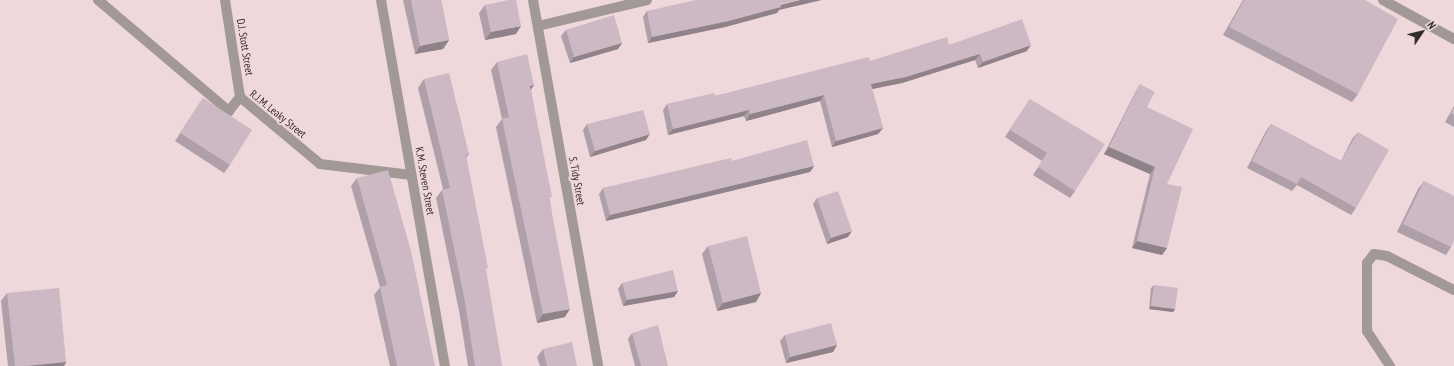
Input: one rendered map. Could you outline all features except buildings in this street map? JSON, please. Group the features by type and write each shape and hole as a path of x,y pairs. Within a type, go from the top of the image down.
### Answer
{"street":[{"name":"R.J.M. Leaky Street","path":"98,0 229,111 240,97 320,164 411,174"},
{"name":"D.J. Stott Street","path":"225,0 240,97"},
{"name":"K.M. Steven Street","path":"381,0 445,366"},
{"name":"S. Tidy Street","path":"533,0 598,366"},
{"path":"538,26 647,0"},
{"path":"1383,0 1454,39"},
{"path":"1390,366 1367,331 1367,263 1374,254 1386,256 1454,290"}]}
